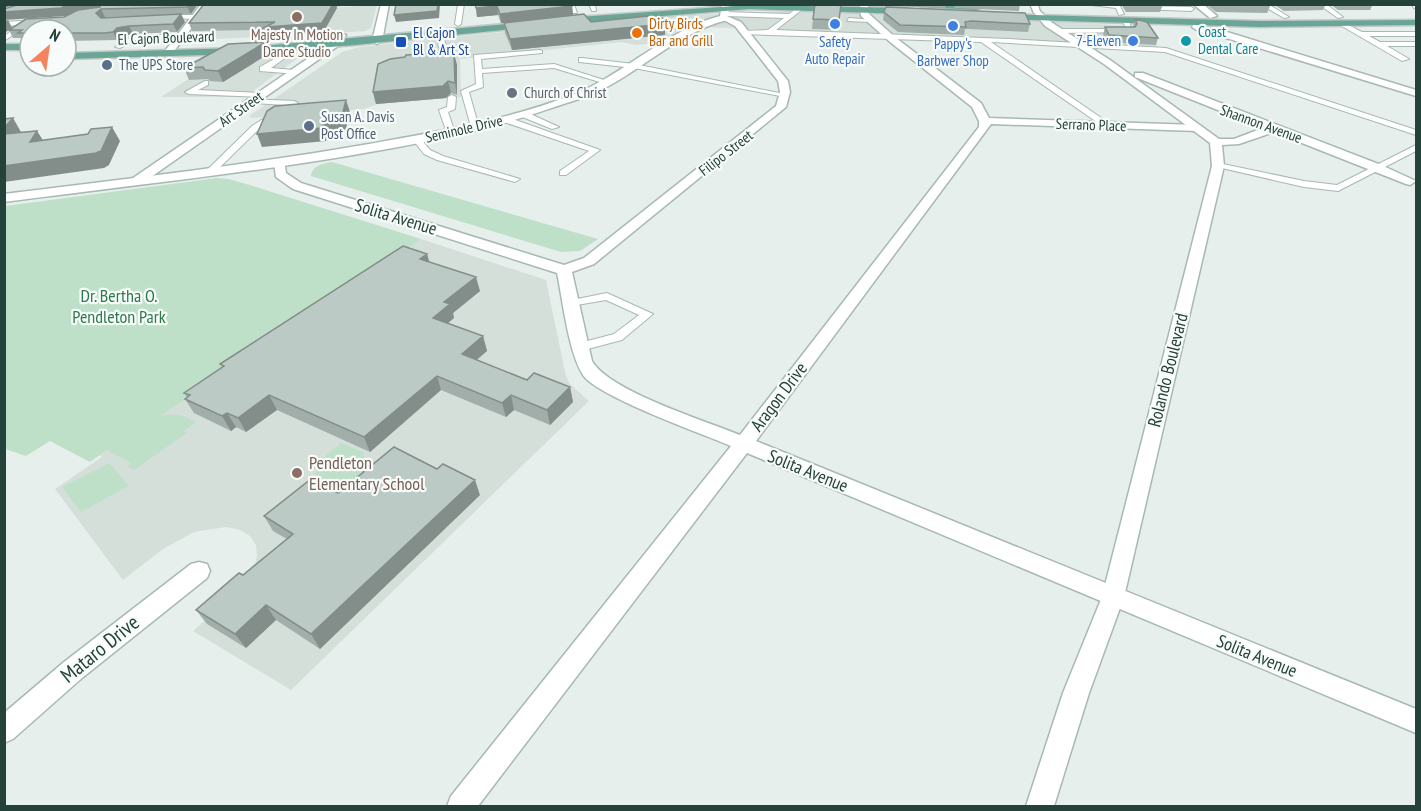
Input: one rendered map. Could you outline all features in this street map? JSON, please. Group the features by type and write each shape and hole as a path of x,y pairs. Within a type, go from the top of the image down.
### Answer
{"main road":[{"path":"667,4 573,8 553,19 802,7 866,11 1038,11 1124,18 1195,13 1213,16 1341,20 1416,16"},
{"path":"907,4 950,6 987,12"},
{"path":"1038,11 1094,20 1195,13 1416,23"},
{"name":"El Cajon Boulevard","path":"378,37 458,24 531,17"},
{"name":"El Cajon Boulevard","path":"78,47 338,40 440,34 542,23"},
{"name":"El Cajon Boulevard","path":"78,56 289,47 338,40"}],"street":[{"path":"168,53 206,4"},
{"path":"378,37 385,4"},
{"path":"725,11 783,81 784,95"},
{"name":"Seminole Drive","path":"4,198 280,163 451,134 507,120 576,97 606,82 725,11"},
{"path":"866,11 888,36 977,105 985,121"},
{"path":"1038,11 1060,31 1107,62 1216,142 1235,142 1274,128"},
{"path":"1195,13 1196,27 1208,32 1224,34 1416,93"},
{"name":"Art Street","path":"137,181 338,40"},
{"name":"Shannon Avenue","path":"1107,62 1200,101 1414,183"},
{"name":"Filipo Street","path":"564,270 589,261 760,126 781,108 784,95"},
{"name":"Serrano Place","path":"985,121 1197,128"},
{"name":"Aragon Drive","path":"461,807 982,130 985,121"},
{"name":"Rolando Boulevard","path":"1044,803 1076,693 1113,597 1218,166 1216,142"},
{"name":"Solita Avenue","path":"280,163 280,174 297,186 564,270 580,347 591,374 616,391 1416,721"},
{"name":"Mataro Drive","path":"4,730 73,670 199,571"}],"lane":[{"path":"307,4 305,7 348,4"},
{"path":"458,24 461,4"},
{"path":"1060,31 1130,31 1118,6 1087,4"},
{"path":"1263,4 1286,17"},
{"path":"1321,4 1361,34 1405,59"},
{"path":"770,32 802,7"},
{"path":"1138,8 1195,13"},
{"path":"1163,9 1170,16"},
{"path":"725,11 790,16"},
{"path":"851,29 847,17 866,11"},
{"path":"160,17 196,17"},
{"path":"586,19 592,28"},
{"path":"1094,20 1098,30"},
{"path":"603,27 649,22 694,30"},
{"path":"4,39 18,29"},
{"path":"743,32 1081,44 1166,50 1416,133"},
{"path":"1005,32 1009,41"},
{"path":"440,34 444,54"},
{"path":"1361,34 1416,34"},
{"path":"118,47 133,38 182,36"},
{"path":"983,40 1107,126"},
{"path":"1377,44 1416,44"},
{"path":"1166,50 1186,45"},
{"path":"289,47 286,56 263,69 294,72"},
{"path":"475,128 465,91 480,85 477,57 540,52"},
{"path":"1395,54 1416,54"},
{"path":"582,60 784,95"},
{"path":"478,71 554,66 606,82"},
{"path":"204,83 189,92 294,103 255,128 210,172"},
{"path":"451,134 443,110 452,109 452,97"},
{"path":"523,114 575,135"},
{"path":"507,120 596,150 563,173"},
{"path":"417,140 428,152 440,158 515,178"},
{"path":"1218,166 1330,188 1346,185 1416,148"},
{"path":"571,303 607,296 647,314 618,337 580,347"}],"shaded area":[{"path":"377,5 371,28 365,31 186,40 205,15"},
{"path":"813,11 1139,26 1159,48 686,26 657,43 636,45 621,42 460,59 461,97 378,104 364,109 252,118 249,116 342,52 360,47 656,16"},
{"path":"294,52 302,55 245,97 161,97 223,56"},
{"name":"Pendleton Elementary School","path":"421,239 546,280 565,372 569,383 589,401 291,690 193,631 234,594 254,568 257,556 256,545 250,536 240,530 226,527 194,532 163,549 123,580 55,489 102,457 99,455"}],"green space":[{"path":"332,162 598,239 580,251 561,252 311,176 316,167"},
{"name":"Dr. Bertha O. Pendleton Park","path":"217,178 256,187 421,239 162,415 181,415 196,422 184,431 187,433 134,470 127,466 131,463 107,450 90,462 50,441 26,456 5,449 5,206"},
{"path":"341,443 365,453 362,455 376,462 368,469 358,490 346,485 343,488 314,474 318,470 312,467"},
{"path":"109,463 129,486 81,512 62,487"}],"building":[{"path":"20,4 69,4 61,8 4,12 4,9"},
{"path":"101,4 189,4 187,7 101,9 96,13 101,18 181,14 173,24 129,26 105,33 78,33 78,18 45,18 64,17 78,10 100,7"},
{"path":"204,4 333,4 322,23 267,27 272,34 250,35 275,22 189,23"},
{"path":"396,4 438,4 437,11 394,15"},
{"path":"475,4 571,4 572,6 500,14 497,6 476,8"},
{"path":"815,4 841,4 839,20 813,19"},
{"path":"886,7 1025,13 1030,24 971,21 965,22 966,27 900,25 884,12"},
{"path":"584,14 591,22 648,16 665,19 665,24 510,39 504,23"},
{"path":"1135,19 1147,22 1158,38 1109,35 1105,27 1135,27 1137,24"},
{"path":"18,24 18,30 9,30"},
{"path":"266,42 218,71 205,70 203,67 184,68 228,44"},
{"path":"449,52 449,55 454,54 455,83 448,81 443,86 373,92 378,64 406,55"},
{"path":"346,100 341,120 324,122 322,128 257,134 267,111 275,106"},
{"path":"13,118 4,128 4,119"},
{"path":"112,127 101,151 96,153 4,166 4,134 37,131 30,142 88,134 91,129"},
{"path":"403,246 427,254 420,259 476,277 444,302 450,304 433,318 483,336 462,354 527,380 534,373 570,387 547,410 511,395 502,403 437,376 364,437 269,395 238,418 227,413 222,416 185,399 190,395 184,393 224,366 220,364"},
{"path":"394,447 437,469 443,464 475,480 311,634 266,605 235,634 196,610 239,573 243,575 293,534 264,516 311,479 338,493"}],"place":[{"name":"Majesty In Motion Dance Studio","path":"297,17"},
{"name":"Safety Auto Repair","path":"835,24"},
{"name":"Pappy's Barbwer Shop","path":"953,26"},
{"name":"Dirty Birds Bar and Grill","path":"637,33"},
{"name":"7-Eleven","path":"1133,41"},
{"name":"Coast Dental Care","path":"1186,41"},
{"name":"El Cajon Bl & Art St","path":"401,42"},
{"name":"The UPS Store","path":"107,65"},
{"name":"Church of Christ","path":"512,93"},
{"name":"Susan A. Davis Post Office","path":"309,126"},
{"name":"Pendleton Elementary School","path":"297,473"}]}
